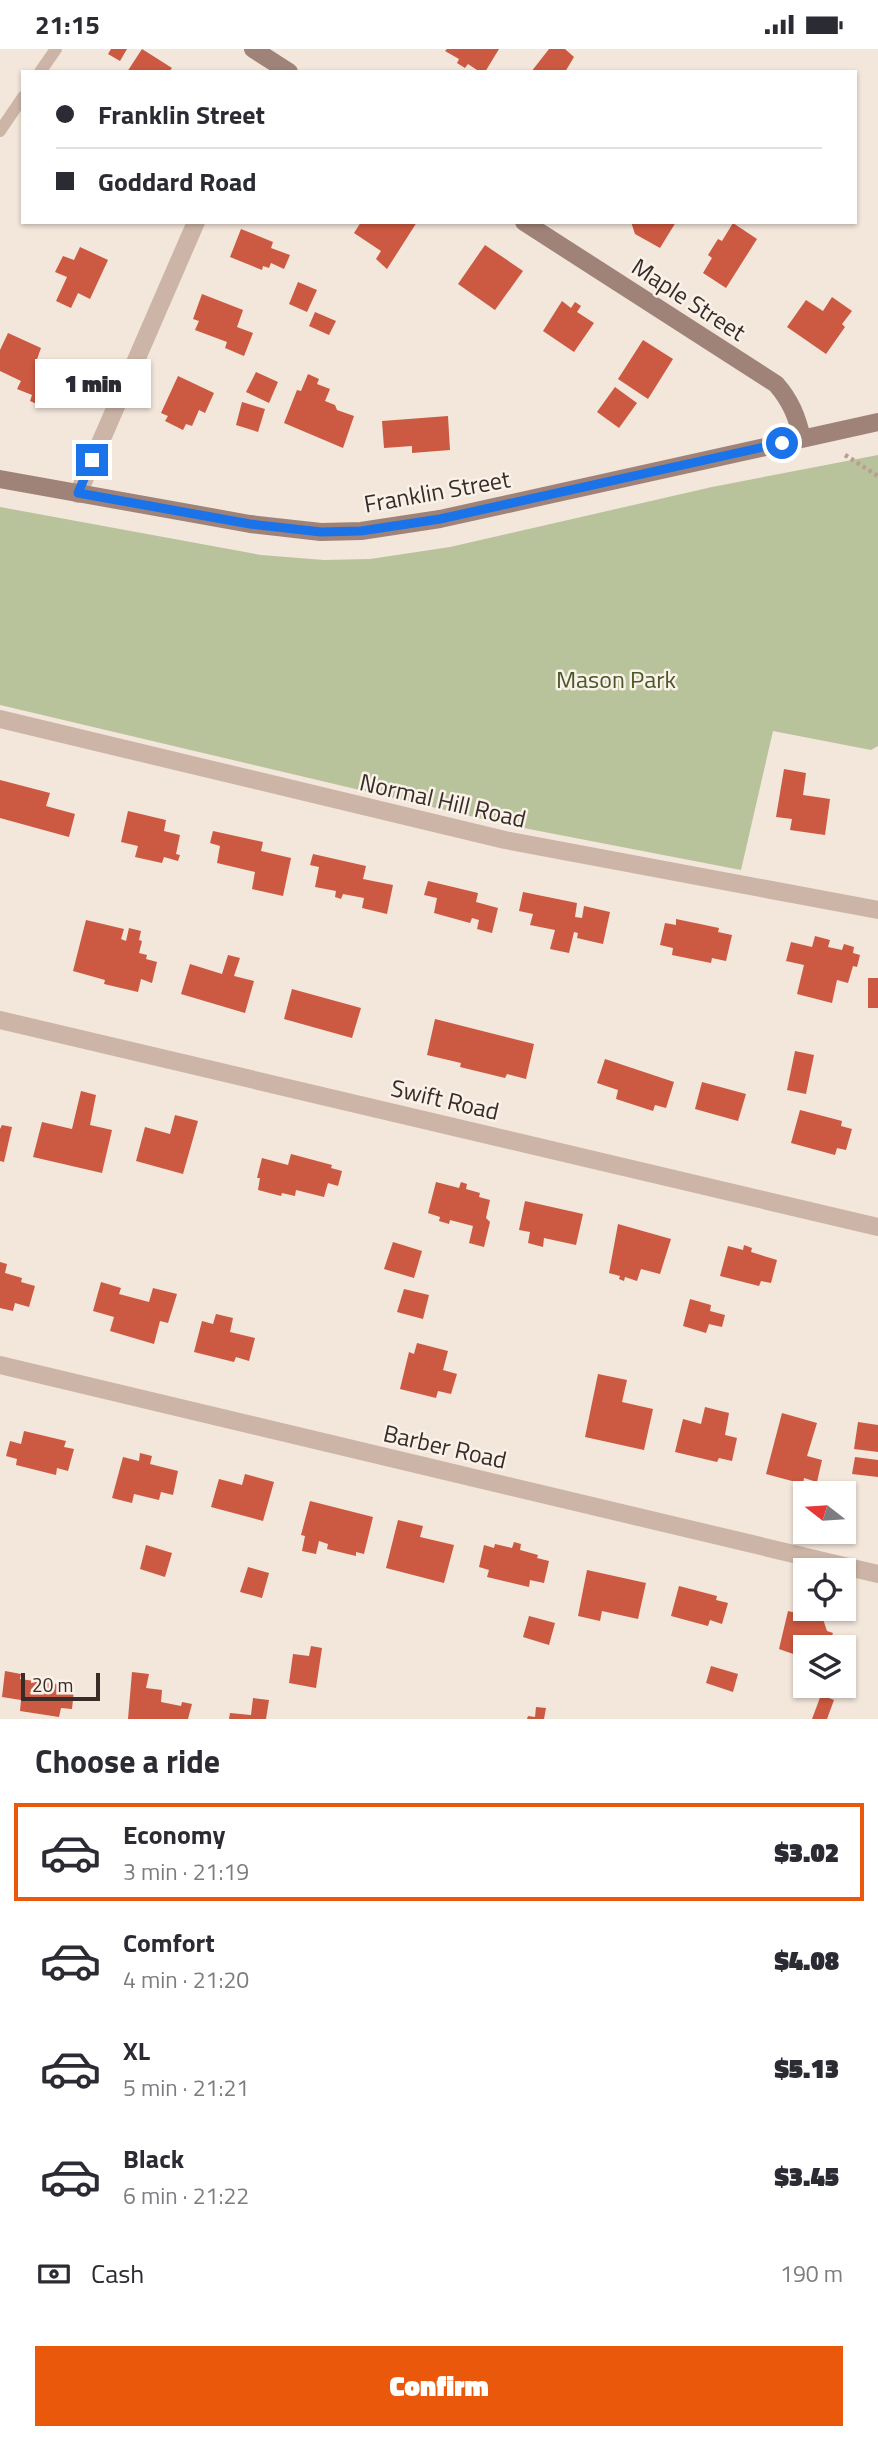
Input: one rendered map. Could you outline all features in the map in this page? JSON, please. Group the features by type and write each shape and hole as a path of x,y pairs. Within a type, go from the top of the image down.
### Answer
{"street":[{"path":"261,60 284,70"},
{"path":"78,493 195,224"},
{"name":"Maple Street","path":"527,224 776,384 789,399 802,438"},
{"name":"Franklin Street","path":"0,479 250,524 321,532 361,531 440,519 878,422"},
{"name":"Normal Hill Road","path":"0,719 505,841 878,909"},
{"name":"Swift Road","path":"0,1020 878,1227"},
{"name":"Barber Road","path":"0,1365 878,1574"}],"lane":[{"path":"41,70 56,49"},
{"path":"0,131 21,100"}],"path":[{"path":"845,455 878,476"}],"green space":[{"name":"Mason Park","path":"878,455 878,746 871,750 773,731 741,870 508,825 0,705 0,507 261,555 324,560 370,559 450,547 712,487"}],"building":[{"path":"111,49 127,49 120,61 108,54"},
{"path":"142,49 172,68 170,70 128,70"},
{"path":"499,49 486,70 477,70 468,64 465,68 457,63 459,59 445,51"},
{"path":"549,49 565,49 574,57 566,70 533,70"},
{"path":"360,224 416,224 387,269 376,259 381,251 354,233"},
{"path":"632,224 675,224 660,248 635,234"},
{"path":"732,224 757,239 726,288 703,273 712,258 708,255 718,239 722,241"},
{"path":"241,229 273,242 271,248 290,255 284,269 271,263 269,268 263,266 262,270 230,257"},
{"path":"485,245 523,271 495,310 458,284"},
{"path":"80,247 108,260 90,299 78,293 71,308 56,301 67,277 55,272 63,256 74,260"},
{"path":"298,282 317,290 307,312 289,304"},
{"path":"202,294 243,310 237,327 253,333 244,356 225,348 227,342 195,330 199,321 193,319"},
{"path":"832,297 852,311 842,324 845,327 826,354 787,327 806,300 823,311"},
{"path":"562,301 571,308 575,302 581,306 577,312 594,323 574,352 543,331"},
{"path":"315,312 336,321 329,335 309,326"},
{"path":"8,333 41,348 36,362 68,376 55,405 42,399 39,405 30,401 32,395 17,389 21,381 0,371 0,350"},
{"path":"643,340 673,359 648,399 618,379"},
{"path":"256,372 278,382 269,403 246,392"},
{"path":"308,374 319,379 317,384 330,389 325,401 335,405 337,410 354,416 343,448 284,423 297,390 301,391"},
{"path":"178,376 214,393 205,413 199,410 192,426 186,424 183,430 165,421 168,416 161,413"},
{"path":"615,387 637,403 619,428 597,412"},
{"path":"242,402 265,409 258,432 236,425"},
{"path":"448,416 450,450 412,453 412,446 384,448 382,421"},
{"path":"784,769 806,773 803,795 830,799 825,835 790,830 792,819 776,817"},
{"path":"0,780 50,793 46,806 75,814 69,837 0,818"},
{"path":"128,811 166,820 164,831 180,835 176,854 180,855 178,861 164,857 162,863 135,857 138,846 121,842"},
{"path":"213,831 263,842 261,851 291,858 283,896 252,889 255,872 217,863 220,846 210,843"},
{"path":"313,854 366,866 363,879 393,885 387,914 362,908 364,898 343,894 341,899 335,897 336,891 315,887 319,867 310,865"},
{"path":"428,881 478,893 476,902 498,908 492,933 477,929 479,920 472,918 470,923 434,913 437,898 424,895"},
{"path":"523,892 577,903 575,917 582,918 584,906 610,912 603,944 577,938 578,933 574,932 569,953 550,949 555,930 530,925 533,914 519,911"},
{"path":"676,919 719,928 718,932 732,935 726,961 712,958 711,963 672,955 673,948 660,945 665,923 676,925"},
{"path":"86,920 124,929 121,939 126,941 129,928 141,931 139,953 147,955 146,959 157,962 152,983 141,979 138,992 104,984 105,980 73,971"},
{"path":"815,936 830,940 828,947 842,950 844,944 854,947 853,953 860,955 857,967 853,966 848,983 837,980 832,1003 797,994 804,965 786,961 791,942 812,947"},
{"path":"228,955 240,958 234,976 254,981 245,1013 181,994 190,964 222,974"},
{"path":"868,978 878,978 878,1008 868,1008"},
{"path":"292,989 361,1008 352,1038 284,1019"},
{"path":"435,1019 534,1044 526,1079 507,1074 505,1078 460,1067 461,1063 427,1055"},
{"path":"795,1051 814,1055 806,1094 787,1090"},
{"path":"605,1059 674,1082 666,1108 655,1105 653,1111 616,1099 618,1090 597,1083"},
{"path":"702,1082 746,1094 738,1121 695,1109"},
{"path":"81,1091 96,1095 90,1125 112,1130 102,1173 33,1157 42,1122 72,1129"},
{"path":"800,1110 842,1121 841,1126 852,1129 846,1150 837,1148 835,1155 791,1143"},
{"path":"175,1115 198,1121 183,1174 136,1161 145,1127 170,1134"},
{"path":"2,1125 12,1127 4,1162 0,1161"},
{"path":"291,1154 332,1165 331,1168 342,1171 338,1186 328,1183 324,1197 296,1190 295,1196 282,1193 281,1196 258,1190 260,1178 257,1178 262,1158 288,1165"},
{"path":"436,1182 459,1188 461,1182 467,1184 466,1189 480,1193 479,1197 490,1200 486,1218 490,1222 484,1247 469,1243 473,1226 450,1220 449,1224 428,1213"},
{"path":"525,1201 583,1214 576,1245 544,1238 543,1247 528,1243 530,1232 519,1230"},
{"path":"618,1224 671,1239 660,1274 641,1269 637,1281 625,1277 624,1281 619,1279 620,1276 609,1273"},
{"path":"393,1242 422,1251 414,1278 384,1269"},
{"path":"744,1245 752,1248 751,1252 777,1260 771,1283 761,1281 759,1286 720,1276 728,1246 743,1250"},
{"path":"0,1262 7,1264 5,1273 22,1278 21,1282 35,1286 29,1307 15,1303 13,1311 0,1308"},
{"path":"101,1282 121,1288 119,1294 149,1302 153,1288 177,1294 168,1323 160,1321 154,1344 110,1331 114,1317 93,1311"},
{"path":"404,1289 429,1295 423,1319 397,1312"},
{"path":"690,1299 711,1305 710,1311 725,1315 722,1327 709,1324 706,1333 683,1326"},
{"path":"216,1314 233,1318 230,1332 255,1338 249,1361 236,1357 234,1362 194,1352 202,1321 213,1324"},
{"path":"417,1343 448,1351 443,1370 457,1374 451,1394 438,1391 436,1398 400,1389 409,1352 414,1354"},
{"path":"598,1374 627,1380 622,1402 653,1409 644,1450 585,1437"},
{"path":"705,1407 729,1413 725,1435 737,1438 732,1461 719,1458 717,1462 675,1452 683,1419 701,1424"},
{"path":"782,1413 817,1423 807,1456 822,1460 817,1481 804,1478 804,1481 793,1481 766,1474"},
{"path":"858,1422 878,1425 878,1452 854,1449"},
{"path":"24,1431 66,1441 64,1447 74,1449 68,1471 57,1468 56,1475 16,1465 17,1459 6,1456 10,1441 21,1444"},
{"path":"140,1453 152,1456 150,1464 178,1471 173,1495 161,1492 159,1500 134,1494 132,1503 112,1498 123,1457 139,1461"},
{"path":"855,1457 878,1460 878,1477 852,1474"},
{"path":"245,1474 274,1482 263,1521 211,1507 219,1479 242,1485"},
{"path":"310,1501 373,1517 364,1554 356,1552 356,1556 327,1549 328,1544 319,1541 316,1554 302,1551 305,1536 301,1535"},
{"path":"398,1520 423,1526 420,1537 454,1545 444,1583 386,1568"},
{"path":"514,1542 521,1544 520,1550 549,1561 544,1583 530,1580 529,1587 487,1577 489,1570 479,1567 484,1545 494,1548 495,1544 512,1548"},
{"path":"146,1545 172,1553 165,1577 140,1569"},
{"path":"248,1567 269,1573 262,1598 240,1592"},
{"path":"587,1570 646,1583 638,1619 602,1611 600,1621 578,1616"},
{"path":"679,1586 717,1596 716,1600 728,1603 722,1624 710,1620 708,1626 671,1616"},
{"path":"788,1611 793,1612 793,1621 824,1621 827,1631 833,1633 793,1635 793,1654 779,1649"},
{"path":"529,1616 555,1623 549,1645 523,1637"},
{"path":"311,1646 322,1648 316,1688 289,1683 293,1654 309,1656"},
{"path":"711,1666 738,1674 733,1692 706,1683"},
{"path":"5,1671 21,1674 20,1679 64,1685 63,1689 74,1690 72,1709 61,1708 59,1717 20,1711 21,1700 2,1697"},
{"path":"132,1672 149,1674 146,1688 162,1690 161,1702 181,1706 182,1702 192,1704 188,1719 128,1719"},
{"path":"253,1698 269,1700 266,1719 229,1719 230,1713 251,1715"},
{"path":"820,1698 834,1700 827,1719 812,1719"},
{"path":"536,1707 546,1708 544,1719 527,1719 528,1716 535,1717"}],"route":[{"path":"92,460 78,493 250,524 321,532 361,531 440,519 782,443"}]}
